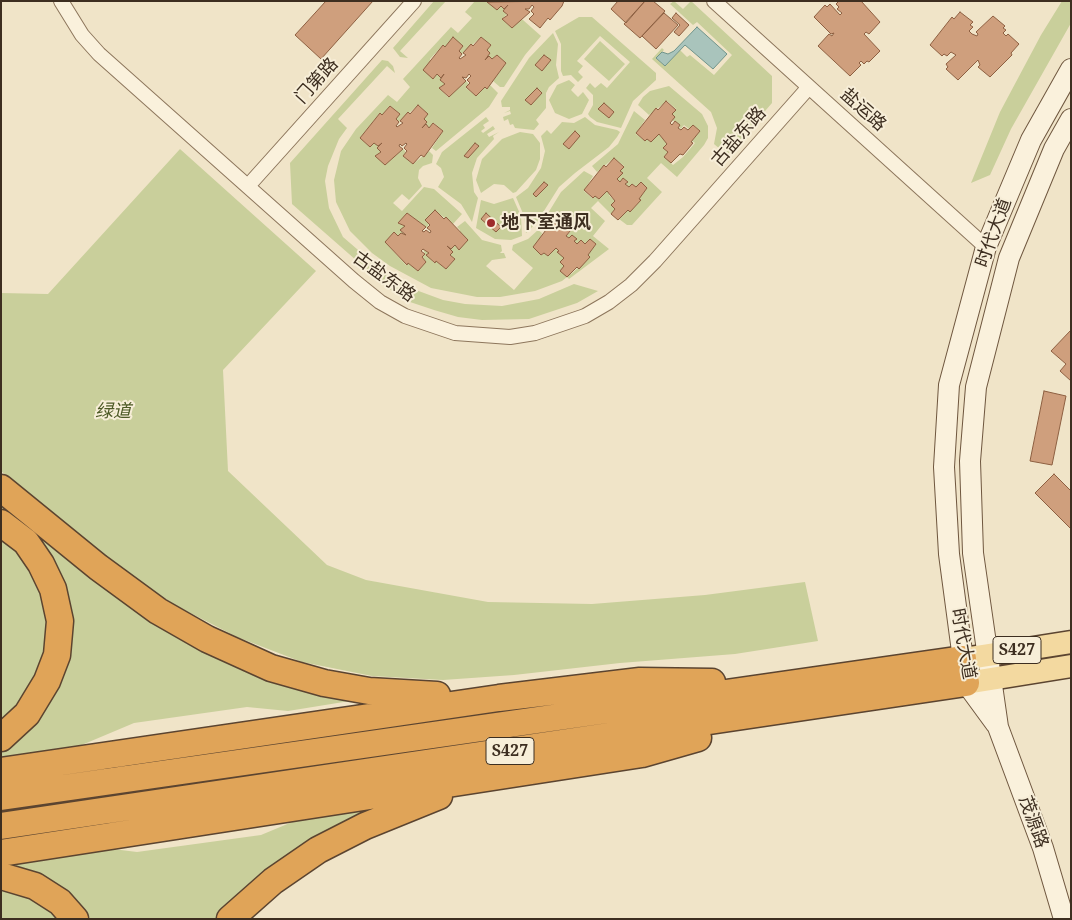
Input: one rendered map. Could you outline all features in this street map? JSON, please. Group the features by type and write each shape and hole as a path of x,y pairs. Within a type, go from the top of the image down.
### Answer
{"highway":[{"path":"1,488 98,568 158,611 207,639 271,668 324,683 369,691 499,698"},
{"path":"1,523 26,542 42,564 53,589 60,621 57,655 47,681 27,714 1,738"},
{"name":"S427","path":"1,797 790,684 977,669"},
{"name":"S427","path":"1,826 795,710 977,669"},
{"path":"1,771 499,698 640,681 790,684"},
{"path":"1,853 642,754 795,710"},
{"path":"230,919 273,881 318,850 365,826 417,804 493,776"},
{"path":"1,876 35,886 60,902 75,919"}],"main road":[{"name":"时代大道","path":"998,728 977,669 949,554 945,458 949,385 986,247 1031,140 1071,69"},
{"name":"时代大道","path":"977,669 970,461 976,387 1009,258 1054,149 1071,119"},
{"name":"S427","path":"977,669 1071,642"},
{"name":"S427","path":"977,669 1071,666"},
{"name":"茂源路","path":"998,728 1043,848 1064,919"}],"street":[{"name":"古盐东路","path":"61,1 82,35 99,54 354,281 405,316 455,333 510,337 535,333 585,316 610,302 631,285 809,87"},
{"name":"门第路","path":"248,186 414,1"},
{"name":"盐运路","path":"714,1 986,247"}],"green space":[{"path":"434,1 446,1 400,51 408,58 400,57 393,48"},
{"path":"475,1 487,1 497,10 501,6 504,9 508,5 503,11 507,14 502,19 512,28 520,19 523,20 541,36 525,55 504,87 500,87 493,81 506,63 497,55 492,59 485,60 490,53 487,50 491,45 481,37 462,54 459,51 463,46 453,38 445,47 443,45 430,59 433,79 437,74 442,78 440,80 445,84 439,88 448,97 466,81 469,84 466,88 476,96 485,87 487,89 490,85 498,93 489,107 436,151 432,148 443,131 434,123 429,128 426,124 422,128 427,122 424,119 428,114 418,105 399,122 396,119 400,114 390,106 382,115 379,114 360,138 370,147 374,143 379,146 377,148 381,152 376,156 385,165 403,149 406,152 403,156 413,164 429,151 433,155 432,163 423,166 419,170 418,178 422,186 409,200 402,194 393,203 402,211 424,187 434,189 462,214 453,224 435,211 427,228 407,213 398,223 405,226 401,231 406,235 401,233 398,236 394,232 385,242 406,265 408,263 418,271 426,262 422,257 425,254 423,249 429,253 427,255 434,263 436,261 446,269 455,259 450,255 453,252 447,246 455,245 459,249 460,230 457,227 465,221 482,240 501,245 502,251 500,253 504,253 506,258 492,260 486,266 514,290 533,268 512,250 513,245 528,239 538,230 542,233 541,238 533,247 541,255 544,253 548,256 556,248 564,258 560,262 571,274 590,257 588,255 596,244 590,239 585,244 577,244 574,241 576,239 572,235 569,238 566,236 571,231 569,228 573,223 563,215 546,229 542,223 561,192 584,171 593,176 584,191 592,198 595,196 599,199 607,191 610,194 615,201 611,205 615,209 611,214 598,201 591,208 605,221 593,236 609,249 569,279 567,277 562,281 535,291 500,297 477,297 431,288 390,266 372,253 350,231 336,202 334,180 341,151 356,129 388,95 397,102 410,87 403,79 451,27 458,33 472,18 465,12"},
{"path":"674,1 683,9 691,1 772,76 772,103 727,155 714,144 717,128 711,112 652,59 662,48 664,50 656,58 665,66 680,50 687,57 690,55 714,75 732,55 697,22 693,25 670,4"},
{"path":"1062,1 1071,1 1071,23 1011,129 990,175 971,183 1000,112 1041,35"},
{"path":"579,17 592,17 656,73 656,80 633,101 621,128 597,122 590,117 588,114 593,105 593,95 586,88 590,83 595,88 601,83 607,88 630,62 600,36 577,61 583,66 578,72 583,77 578,82 571,75 563,76 561,71 561,44 555,31"},
{"path":"553,33 558,44 556,65 559,78 549,87 546,93 546,108 536,120 539,124 534,130 515,128 513,124 510,125 508,119 504,121 503,117 511,114 510,111 504,113 510,110 510,107 502,107 501,101 529,58"},
{"path":"600,41 625,64 609,81 584,59"},
{"path":"382,60 388,61 393,66 395,73 387,66 338,119 347,128 339,139 328,166 325,181 329,208 343,237 386,274 405,286 443,300 465,304 502,306 539,299 574,284 598,291 577,303 529,319 482,320 458,317 410,302 389,289 292,204 290,163"},
{"path":"569,80 575,85 571,90 578,97 583,92 589,100 582,114 569,119 555,113 549,100 557,85"},
{"path":"669,86 702,114 708,126 708,138 677,177 661,163 647,178 662,192 632,225 627,225 619,219 628,210 630,212 641,200 639,199 647,188 641,182 636,187 632,184 629,187 625,184 628,182 623,178 620,182 617,179 622,174 620,171 624,166 614,158 597,172 592,166 618,144 634,111 645,120 636,134 645,141 647,139 651,142 659,134 667,144 663,148 668,152 664,157 673,165 683,157 695,143 692,141 700,131 693,125 689,129 684,125 681,129 680,125 672,120 675,117 672,114 676,109 667,101 649,115 638,105 650,91"},
{"path":"486,117 489,121 483,125 485,128 481,131 483,133 493,126 495,129 487,134 489,137 499,132 493,136 494,139 477,158 472,173 474,192 478,198 472,222 461,204 438,187 444,177 441,168 436,164 442,152"},
{"path":"585,117 595,125 620,132 609,147 559,187 537,222 526,233 524,216 516,197 528,188 541,168 545,151 541,136 547,130 551,134 562,122 574,123"},
{"path":"520,132 533,134 540,143 540,159 536,170 516,192 513,193 504,185 494,184 481,193 476,180 482,159 502,139"},
{"name":"绿道","path":"180,149 316,271 223,370 228,471 327,565 366,580 488,602 592,604 705,595 805,582 818,641 735,654 620,663 514,675 443,680 372,676 302,662 237,637 173,604 113,562 1,471 1,293 48,294"},
{"path":"513,198 521,216 522,236 511,240 495,239 476,228 481,200 494,204"},
{"path":"1,504 95,579 356,700 288,711 247,707 134,723 77,747 44,753 56,852 89,846 137,852 261,835 297,820 370,807 321,835 216,919 1,919"}],"water":[{"path":"697,27 727,54 713,69 685,45 665,66 656,58 662,52 668,54 674,51"}],"building":[{"path":"326,1 373,1 321,59 295,35"},
{"path":"564,1 550,20 548,18 540,28 529,19 534,14 531,11 534,7 532,5 529,9 525,9 530,12 512,28 502,19 508,15 503,11 508,5 504,9 501,6 497,10 487,2"},
{"path":"618,1 645,1 626,23 611,9"},
{"path":"645,1 653,1 665,11 640,38 624,24"},
{"path":"839,1 861,1 880,22 869,34 866,32 864,34 880,51 869,62 867,61 864,64 861,61 859,63 861,65 850,76 818,46 829,34 832,36 834,33 831,34 814,17 825,5 827,7 830,4 840,15 842,13 837,9 839,7 836,4"},
{"path":"960,12 973,22 970,25 973,27 969,31 972,34 977,36 976,32 993,16 1005,26 1003,28 1006,30 1003,33 1006,36 1008,34 1019,44 1011,53 1012,55 990,77 978,67 980,65 978,60 958,80 946,69 948,67 946,64 956,55 951,52 947,56 944,54 942,56 930,45 952,17 954,19"},
{"path":"664,13 678,25 656,49 642,36"},
{"path":"676,13 689,25 679,36 674,32 680,25 672,18"},
{"path":"453,37 463,46 459,51 462,54 460,59 466,55 463,53 471,44 473,46 481,37 491,45 487,50 490,53 485,60 489,56 492,59 497,55 506,63 487,89 485,87 476,96 466,87 470,83 467,80 471,76 469,74 466,78 462,77 466,81 449,97 439,88 445,84 440,80 444,74 441,78 437,74 433,79 423,70 443,45 445,47"},
{"path":"544,55 551,60 542,71 535,65"},
{"path":"537,88 542,93 531,105 525,100"},
{"path":"666,101 676,110 672,114 675,117 670,123 672,125 675,121 680,125 678,128 681,130 684,127 688,130 693,125 700,131 683,155 680,154 671,163 664,157 668,152 663,148 667,144 659,134 651,142 647,139 645,141 636,133 656,108 658,110"},
{"path":"604,103 614,112 609,118 598,109"},
{"path":"418,105 428,114 424,119 427,122 422,128 426,124 429,128 433,123 443,131 424,157 421,155 413,164 403,156 407,151 404,148 406,143 402,146 400,144 399,146 403,149 385,165 375,156 381,152 377,148 382,143 378,146 374,143 370,147 360,138 380,113 382,115 390,106 400,114 396,119 399,122 397,127 403,123 400,121 408,112 410,114"},
{"path":"575,131 580,136 569,149 563,144"},
{"path":"475,143 479,146 468,158 464,156"},
{"path":"614,158 624,167 620,171 623,173 617,179 620,182 623,178 628,182 625,184 629,187 632,184 636,187 641,182 647,188 639,199 641,200 630,212 628,210 618,220 611,214 615,209 611,205 615,201 607,191 599,199 595,196 593,198 584,190 604,165 606,167"},
{"path":"544,182 548,185 536,197 533,194"},
{"path":"435,210 444,219 446,217 468,240 459,250 455,245 451,249 447,246 453,252 450,255 455,259 446,269 436,261 435,263 426,255 429,253 423,249 421,251 425,254 422,257 426,262 418,271 408,263 407,265 385,242 394,232 398,236 401,233 406,235 400,230 405,226 398,223 407,213 426,227 422,231 426,230 430,233 431,231 427,228 430,225 425,220"},
{"name":"地下室通风","path":"486,213 501,227 496,232 481,219"},
{"path":"563,215 573,223 569,228 571,230 566,236 569,238 572,235 577,239 574,241 577,244 581,240 585,244 590,239 596,244 588,255 590,257 579,269 577,267 567,277 560,271 564,266 560,262 564,258 557,252 559,251 556,248 548,256 544,253 541,255 533,247 552,222 555,224"},
{"path":"1071,330 1071,381 1060,371 1066,364 1051,351"},
{"path":"1044,391 1066,396 1052,465 1030,461"},
{"path":"1054,474 1071,491 1071,529 1035,493"}],"place":[{"name":"地下室通风","path":"491,223"}]}
